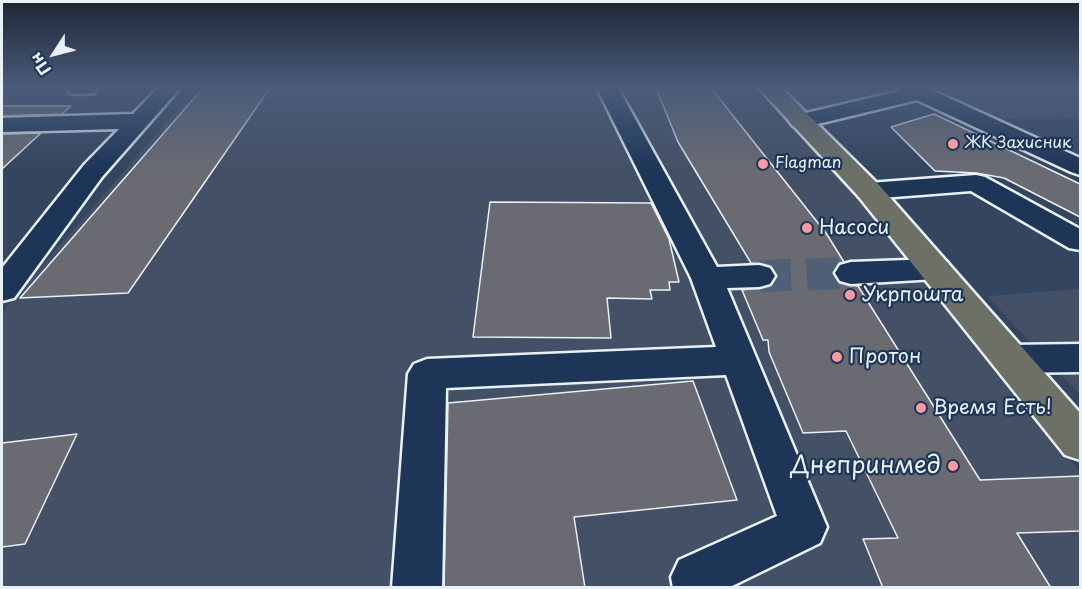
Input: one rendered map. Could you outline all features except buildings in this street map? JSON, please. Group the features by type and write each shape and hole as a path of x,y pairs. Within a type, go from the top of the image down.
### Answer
{"main road":[{"path":"796,115 868,191 936,269 1080,442"}],"street":[{"path":"2,290 93,171 145,115"},
{"path":"621,115 707,278 804,527 696,577 698,588"},
{"path":"801,121 822,115"},
{"path":"968,115 1080,166"},
{"path":"2,125 140,121"},
{"path":"868,191 976,183 1080,241"},
{"path":"851,273 936,269"},
{"path":"707,278 759,276"},
{"path":"1011,358 1080,358"},
{"path":"417,588 427,374 740,360"}],"shaded area":[{"path":"172,115 779,115 848,187 981,341 1080,472 1080,587 2,588 2,312"},
{"path":"987,115 1080,115 1080,117 995,119"},
{"path":"1080,289 1080,395 987,296"}],"tunnel":[{"path":"759,276 851,273"}],"place":[{"name":"ЖК Захисник","path":"953,144"},
{"name":"Flagman","path":"763,164"},
{"name":"Насоси","path":"807,228"},
{"name":"Укрпошта","path":"850,295"},
{"name":"Протон","path":"837,357"},
{"name":"Время Есть!","path":"921,408"},
{"name":"Днепринмед","path":"953,466"}]}
